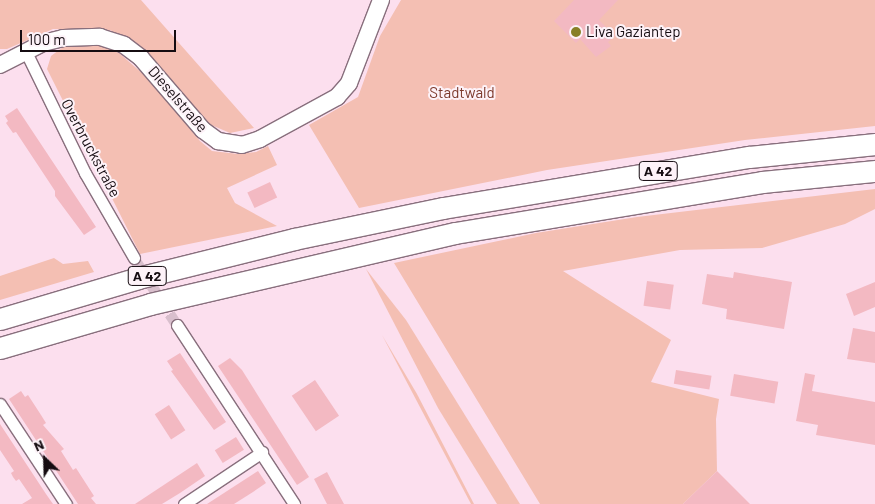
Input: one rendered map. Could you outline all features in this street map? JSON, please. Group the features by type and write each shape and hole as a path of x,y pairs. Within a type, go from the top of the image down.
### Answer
{"highway":[{"name":"A 42","path":"0,319 138,278 294,239 443,208 748,157 875,144"},
{"name":"A 42","path":"0,348 150,304 307,265 455,233 762,182 875,171"}],"street":[{"name":"Dieselstraße","path":"0,64 25,50 63,38 100,37 124,45 158,74 203,130 218,141 242,145 260,139 337,97 349,83 381,0"},
{"name":"Overbruckstraße","path":"25,50 85,173 134,258"},
{"path":"176,325 262,452 294,504"},
{"path":"0,404 66,504"},
{"path":"184,504 262,452"}],"green space":[{"path":"0,0 141,0 254,128 230,133 209,124 147,53 110,30 53,29 7,49 0,49"},
{"name":"Stadtwald","path":"401,0 875,0 875,126 745,140 547,170 359,208 309,125 358,97 380,36"},
{"path":"91,43 119,53 150,80 200,141 212,151 238,154 256,152 268,146 277,165 227,188 235,203 277,226 140,254 47,69 51,56 63,47"},
{"path":"875,189 875,209 845,224 762,248 680,250 563,271 671,340 651,382 719,399 716,419 717,471 683,504 540,504 394,263 536,233 637,217"},
{"path":"54,258 63,264 88,261 94,272 0,300 0,276"},
{"path":"366,269 406,320 520,504 497,504 438,408"},
{"path":"382,335 417,394 474,504 471,504"}],"building":[{"name":"Liva Gaziantep","path":"574,0 618,0 599,20 615,36 608,42 611,46 596,57 580,39 576,43 554,21"},
{"path":"17,108 96,227 84,235 55,196 55,191 16,132 13,133 6,123 8,121 5,116"},
{"path":"270,182 277,197 255,208 247,193"},
{"path":"734,272 792,282 784,329 726,319 727,309 702,304 707,274 733,278"},
{"path":"647,281 674,285 670,310 644,306"},
{"path":"875,282 875,307 854,316 846,294"},
{"path":"853,328 875,332 875,363 847,359"},
{"path":"180,353 226,422 214,430 171,371 173,370 167,361"},
{"path":"230,358 242,370 309,477 297,485 218,366"},
{"path":"676,370 712,376 709,389 674,384"},
{"path":"805,373 815,375 812,391 875,402 875,445 816,435 818,425 796,421"},
{"path":"734,374 778,382 774,403 730,396"},
{"path":"315,380 339,416 316,431 292,396"},
{"path":"21,391 25,397 28,395 46,423 43,425 64,449 61,451 73,470 76,468 94,496 91,498 96,504 78,504 9,399"},
{"path":"169,405 185,430 171,439 155,414"},
{"path":"0,424 53,504 22,504 32,498 19,479 16,481 13,477 11,473 14,471 0,450"},
{"path":"236,437 244,450 223,463 215,450"},
{"path":"197,463 205,476 180,493 162,504 135,504"},
{"path":"258,471 266,483 253,492 234,504 207,504"},
{"path":"717,471 750,504 683,504"},
{"path":"327,472 344,504 327,504 314,479"}],"tunnel":[{"path":"134,258 177,325"}],"place":[{"name":"Liva Gaziantep","path":"576,32"}]}
